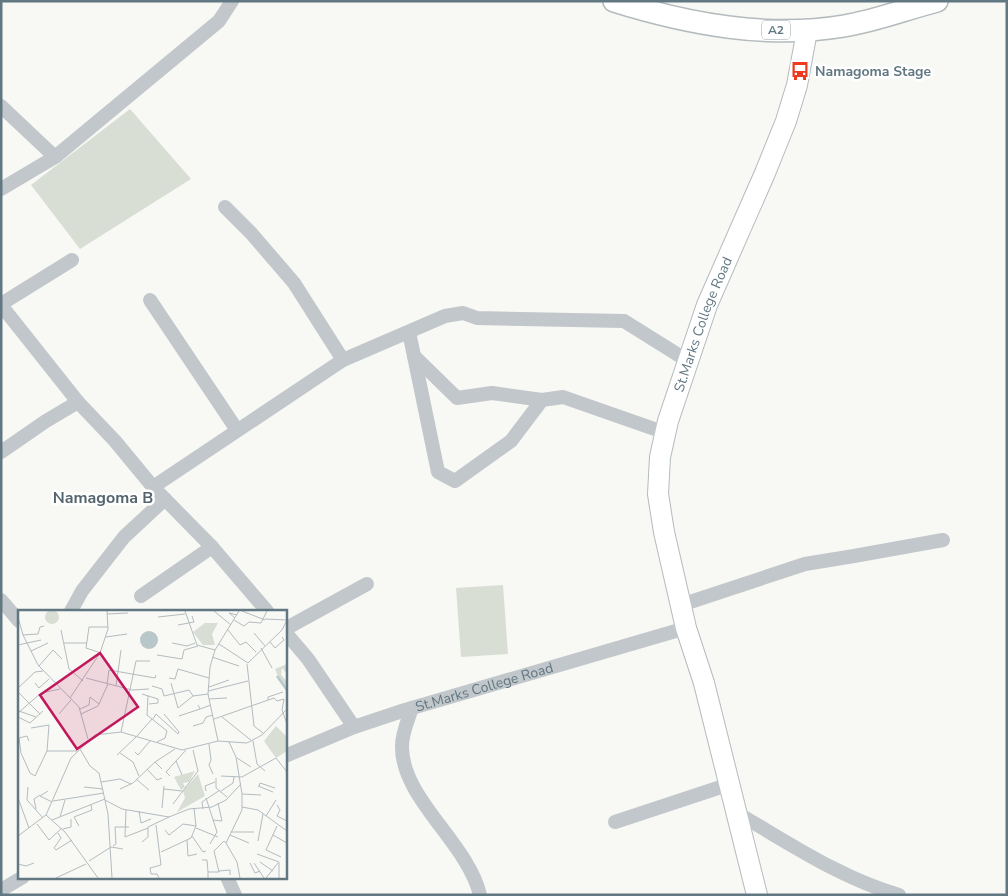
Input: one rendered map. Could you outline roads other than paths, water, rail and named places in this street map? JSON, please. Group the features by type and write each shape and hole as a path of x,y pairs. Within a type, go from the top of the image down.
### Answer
{"main road":[{"name":"A2","path":"614,1 695,22 747,30 807,31 846,26 937,1"},
{"name":"St.Marks College Road","path":"757,895 704,683 686,628 664,532 658,494 660,457 688,361 711,296 786,121 797,85 807,31"}],"street":[{"path":"1,189 55,157 219,21 232,1"},
{"path":"1,106 55,157"},
{"path":"225,207 276,260 294,283 343,360"},
{"path":"72,260 1,305 78,402 115,441 165,500 212,546 266,610"},
{"path":"150,300 237,430"},
{"path":"153,487 343,360 445,316 463,313 477,318 624,321 688,361"},
{"path":"409,332 438,472 455,481 510,441 542,400"},
{"path":"414,356 457,398 492,393 542,400 563,398 666,433"},
{"path":"1,452 78,402"},
{"path":"72,610 82,591 124,537 165,500"},
{"path":"681,605 805,564 943,540"},
{"path":"141,596 212,546"},
{"path":"286,629 368,584"},
{"path":"1,600 18,620"},
{"name":"St.Marks College Road","path":"286,756 354,727 412,708 686,628"},
{"path":"286,631 308,659 354,727"},
{"path":"412,708 403,735 402,746 403,760 408,774 417,791 462,857 480,895"},
{"path":"615,822 730,784"},
{"path":"737,812 849,877 899,895"},
{"path":"1,890 21,878"},
{"path":"227,878 235,895"}],"place":[{"name":"Namagoma Stage","path":"800,71"}],"district":[{"name":"Namagoma B","path":"103,498"}]}
